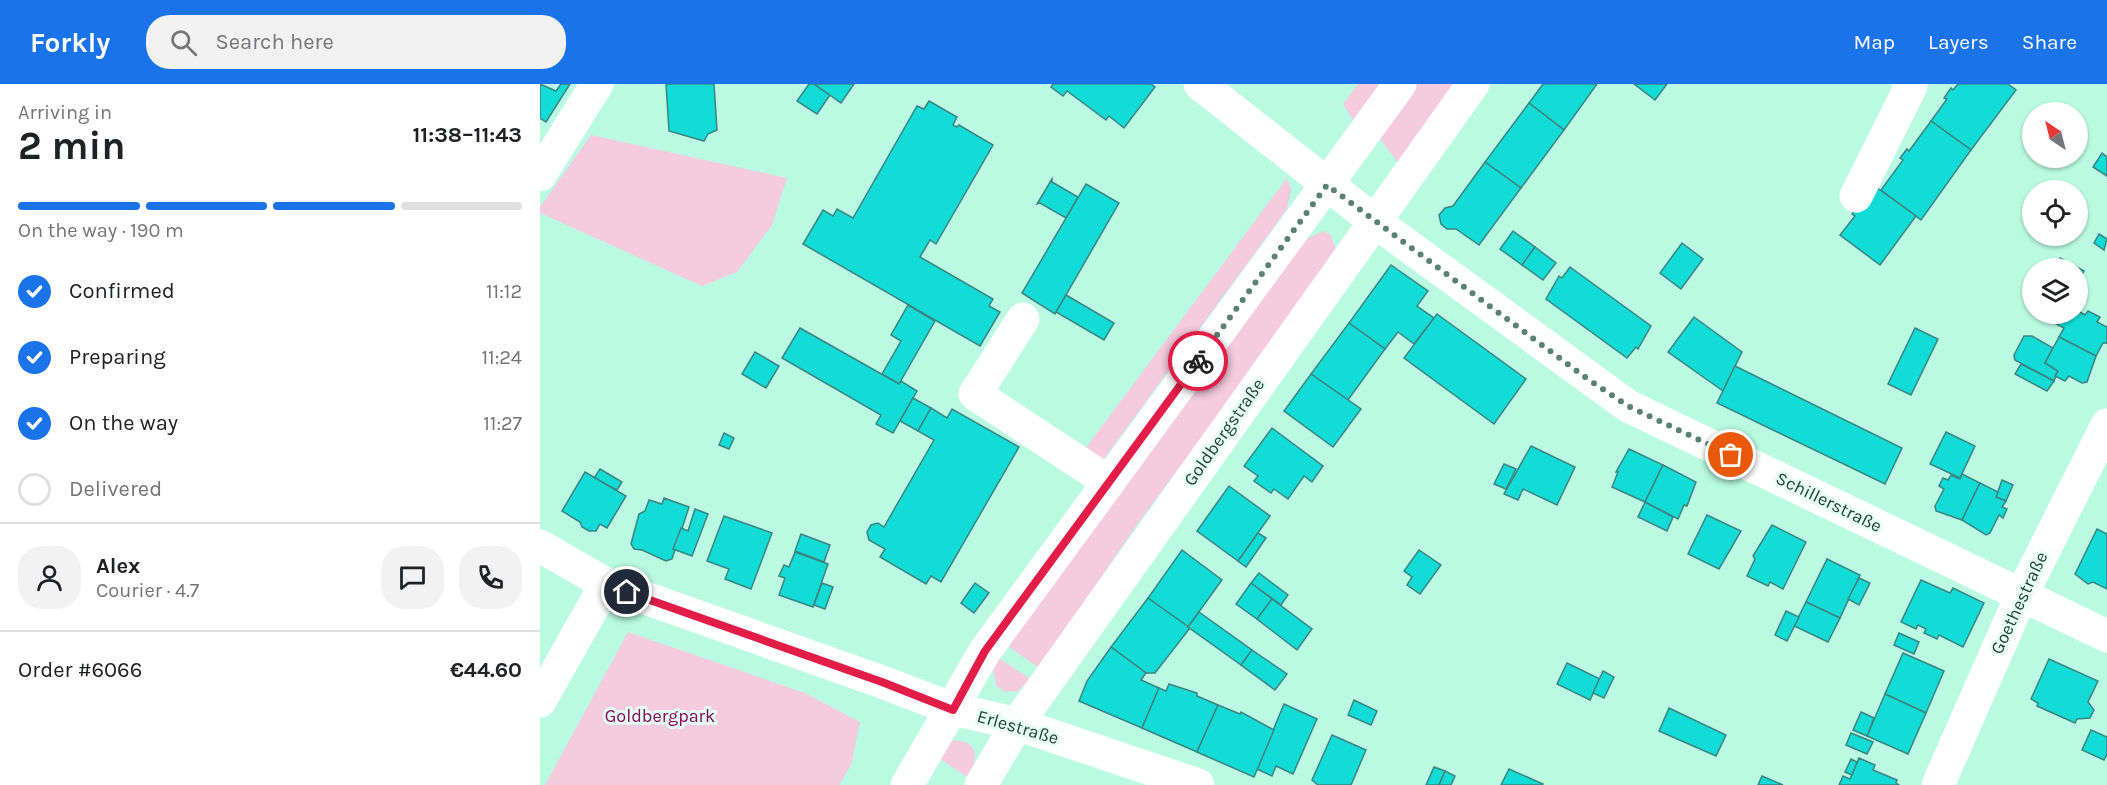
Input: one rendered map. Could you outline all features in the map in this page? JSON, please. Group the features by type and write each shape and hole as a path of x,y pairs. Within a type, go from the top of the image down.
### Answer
{"street":[{"path":"540,175 597,84"},
{"path":"1200,84 1327,185"},
{"path":"907,785 953,710 985,651 1400,84"},
{"name":"Goldbergstraße","path":"981,785 1017,724 1473,84"},
{"path":"1856,196 1911,86 1908,84"},
{"name":"Schillerstraße","path":"1327,185 1628,406 2107,636"},
{"path":"1023,319 975,394 1108,482"},
{"name":"Goethestraße","path":"1938,785 2022,594 2107,424"},
{"name":"Erlestraße","path":"540,546 606,584 882,682 953,710 1017,724 1198,785"},
{"path":"540,701 606,584"}],"green space":[{"path":"1358,84 1379,84 1353,120 1343,104"},
{"path":"1415,84 1458,84 1399,164 1377,135"},
{"path":"591,135 787,178 772,225 737,272 702,286 540,213 540,207"},
{"path":"1287,178 1291,189 1287,209 1103,460 1085,449"},
{"path":"1323,231 1331,235 1336,250 1296,310 1138,523 1039,668 1008,646 1303,241"},
{"name":"Goldbergpark","path":"628,632 805,693 860,722 851,765 839,785 545,785"},
{"path":"999,658 1030,679 1018,691 1005,692 996,685 993,669"},
{"path":"952,741 968,743 972,747 975,758 969,778 932,754"}],"building":[{"path":"540,84 556,91 561,84 570,84 546,122 540,118"},
{"path":"666,84 714,84 717,130 708,134 704,141 669,131"},
{"path":"809,84 814,84 830,95 817,114 797,101"},
{"path":"814,84 854,84 841,103"},
{"path":"1053,84 1151,84 1155,87 1124,128 1109,116 1106,120 1067,91 1063,96 1051,87"},
{"path":"1543,84 1597,84 1564,130 1529,103"},
{"path":"1634,84 1667,84 1655,100"},
{"path":"1958,84 2008,84 2016,90 1971,150 1931,121 1947,99 1944,98 1951,88 1953,90"},
{"path":"929,101 957,117 953,125 957,127 959,125 993,145 936,244 930,240 920,257 993,299 989,306 1000,312 980,346 803,244 823,210 833,216 837,209 853,218 917,106 924,109"},
{"path":"1529,103 1564,130 1521,188 1485,162"},
{"path":"1931,121 1971,150 1921,220 1881,190 1903,160 1900,158 1907,149 1909,151"},
{"path":"2102,153 2107,157 2107,176 2093,167"},
{"path":"1485,162 1521,188 1479,245 1456,229 1447,229 1441,224 1439,215 1445,208 1453,206"},
{"path":"1052,179 1052,182 1078,197 1066,218 1040,203 1037,204"},
{"path":"1086,184 1119,203 1055,314 1022,293"},
{"path":"1876,187 1916,216 1880,265 1840,235 1855,216 1852,214"},
{"path":"1513,231 1535,247 1522,265 1500,249"},
{"path":"2099,234 2107,239 2104,250 2094,243"},
{"path":"1682,243 1703,259 1681,289 1660,273"},
{"path":"1535,247 1556,263 1543,280 1522,265"},
{"path":"1391,265 1428,291 1417,306 1434,318 1414,344 1398,332 1385,349 1349,323"},
{"path":"1570,267 1651,326 1638,349 1636,347 1627,358 1546,299 1559,276 1562,278"},
{"path":"1066,295 1114,323 1104,340 1056,312"},
{"path":"908,305 935,321 899,384 882,374 901,341 891,335"},
{"path":"2088,311 2100,317 2097,322 2107,327 2107,343 2103,343 2096,356 2059,337 2064,328 2057,324 2088,324"},
{"path":"1437,314 1526,379 1494,424 1404,358"},
{"path":"1694,317 1742,352 1723,391 1668,352"},
{"path":"1349,323 1385,349 1348,400 1311,374"},
{"path":"800,328 899,384 901,381 917,391 893,433 876,424 881,415 782,358"},
{"path":"1915,328 1938,339 1911,395 1888,384"},
{"path":"2024,336 2032,336 2053,348 2045,363 2058,371 2054,381 2015,360 2014,355"},
{"path":"2059,337 2096,356 2087,382 2082,383 2069,376 2065,381 2055,376 2058,371 2045,363"},
{"path":"755,352 779,366 766,388 742,374"},
{"path":"2021,364 2054,381 2047,391 2015,374"},
{"path":"1735,366 1902,448 1885,484 1717,403"},
{"path":"1311,374 1361,409 1333,447 1284,411"},
{"path":"913,398 931,408 918,431 900,421"},
{"path":"931,408 947,418 952,409 1019,447 941,582 931,576 926,584 880,557 885,549 869,540 867,532 871,525 878,523 884,527 934,440 918,431"},
{"path":"1272,428 1323,466 1312,482 1304,476 1288,499 1274,489 1271,493 1254,481 1258,476 1244,466"},
{"path":"1946,432 1975,446 1960,478 1930,464"},
{"path":"724,433 734,438 729,449 719,445"},
{"path":"1531,446 1575,467 1557,505 1523,489 1518,500 1504,494"},
{"path":"1629,449 1663,465 1645,502 1612,487 1618,472 1616,472"},
{"path":"1504,464 1516,469 1506,489 1494,484"},
{"path":"1663,465 1696,482 1687,506 1684,505 1678,519 1645,502"},
{"path":"600,469 622,482 617,490 594,478"},
{"path":"585,472 626,496 607,528 600,524 596,531 589,531 582,527 580,522 562,511"},
{"path":"1962,474 1980,483 1962,520 1936,511 1935,506 1944,489 1939,486 1943,478 1948,480 1951,475 1960,479"},
{"path":"2002,480 2013,485 2006,501 1996,497"},
{"path":"1980,483 1998,492 1996,497 2006,501 2002,507 2007,509 2003,518 1999,515 1990,533 1986,535 1962,520"},
{"path":"1229,486 1270,516 1238,561 1197,531"},
{"path":"664,498 689,507 672,559 666,561 642,550 634,549 631,544 639,514 645,511 649,500 662,504"},
{"path":"1645,502 1673,517 1667,531 1638,517"},
{"path":"695,509 708,514 692,556 673,549 681,528 688,531"},
{"path":"1707,515 1741,531 1719,569 1688,554"},
{"path":"724,516 772,533 751,589 725,579 729,569 707,561"},
{"path":"1772,525 1806,542 1783,589 1770,582 1768,586 1747,576 1755,559 1753,556"},
{"path":"2097,529 2107,534 2107,589 2093,582 2088,584 2075,574"},
{"path":"1258,533 1266,538 1246,567 1238,561"},
{"path":"801,534 830,545 824,562 795,551"},
{"path":"1182,550 1222,580 1188,627 1148,598"},
{"path":"1419,550 1441,565 1420,594 1407,585 1412,577 1404,571"},
{"path":"795,552 828,564 813,607 779,595 785,578 779,576 784,565 789,567"},
{"path":"1827,559 1860,575 1840,618 1806,602"},
{"path":"1259,573 1288,595 1281,605 1251,583"},
{"path":"1859,578 1870,583 1859,605 1848,599"},
{"path":"1921,580 1950,593 1953,588 1984,603 1963,647 1939,635 1937,639 1924,633 1926,629 1918,625 1916,629 1901,622"},
{"path":"822,583 833,587 825,609 814,605"},
{"path":"975,583 989,593 974,613 961,603"},
{"path":"1251,583 1272,599 1257,619 1236,604"},
{"path":"1148,598 1190,628 1155,673 1146,673 1111,647"},
{"path":"1272,599 1312,629 1297,650 1257,619"},
{"path":"1806,602 1840,618 1828,642 1794,626"},
{"path":"1786,611 1799,617 1787,641 1775,635"},
{"path":"1199,612 1252,650 1241,665 1188,627"},
{"path":"1899,633 1919,642 1914,654 1894,645"},
{"path":"1111,647 1146,673 1141,680 1159,688 1142,728 1079,701 1087,681"},
{"path":"1252,650 1287,674 1275,690 1241,665"},
{"path":"1903,653 1944,671 1926,713 1885,694"},
{"path":"2049,659 2098,681 2088,702 2094,710 2090,718 2077,719 2075,723 2037,706 2038,703 2031,699"},
{"path":"1567,663 1600,679 1590,700 1557,684"},
{"path":"1603,671 1614,677 1604,698 1593,693"},
{"path":"1169,684 1197,693 1197,696 1218,705 1197,752 1142,728 1159,688 1166,691"},
{"path":"1885,694 1926,713 1908,754 1867,736"},
{"path":"1354,700 1377,711 1371,725 1348,715"},
{"path":"1284,704 1317,719 1293,774 1276,766 1272,776 1257,769"},
{"path":"1218,705 1240,714 1241,712 1274,730 1254,777 1197,752"},
{"path":"1669,708 1726,735 1716,756 1659,731"},
{"path":"1861,712 1874,718 1867,736 1853,730"},
{"path":"2091,730 2107,737 2107,754 2104,760 2082,750"},
{"path":"1851,733 1873,742 1867,754 1846,745"},
{"path":"1332,735 1366,750 1351,785 1318,785 1312,780"},
{"path":"1859,758 1875,765 1873,770 1897,780 1896,783 1899,785 1839,785 1843,776 1850,779"},
{"path":"1851,759 1857,762 1852,775 1845,772"},
{"path":"1434,767 1445,771 1439,785 1426,785"},
{"path":"1509,769 1543,784 1501,785"},
{"path":"1445,771 1455,776 1451,785 1439,785"},
{"path":"1762,776 1783,785 1758,785"}],"way so far":[{"path":"1198,361 1327,185 1589,380 1628,406 1731,455"}],"route":[{"path":"627,592 882,682 953,710 985,651 1198,361"}]}
